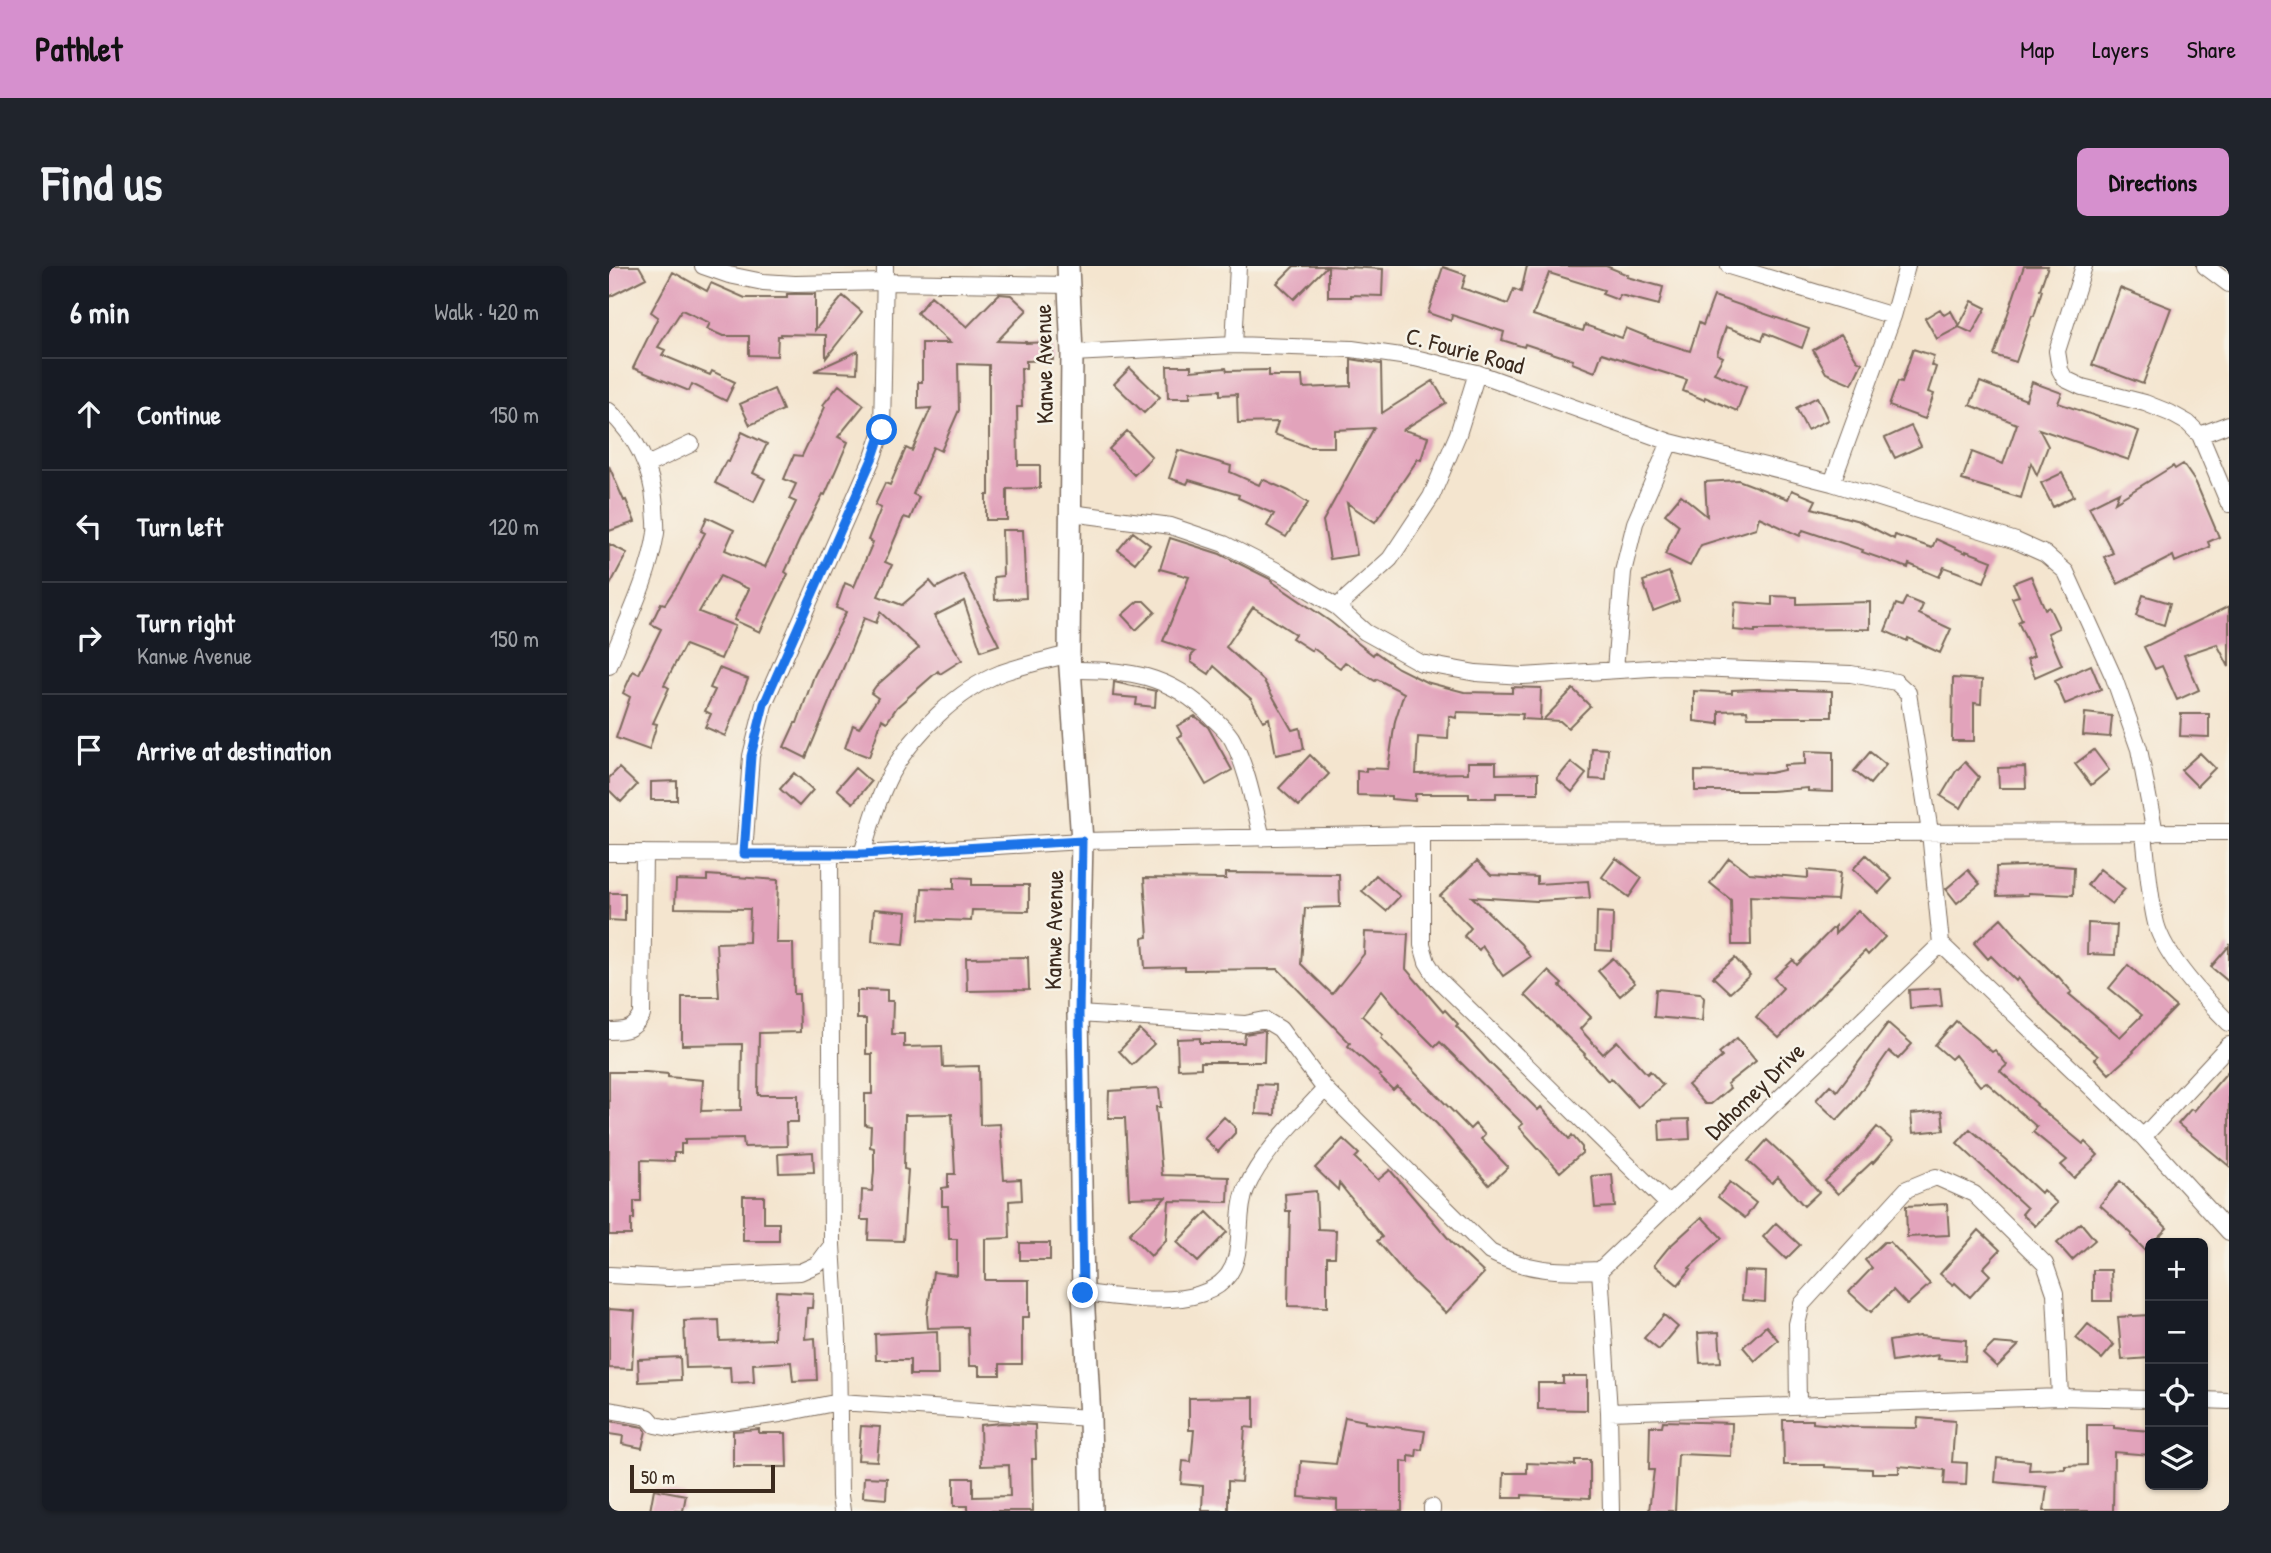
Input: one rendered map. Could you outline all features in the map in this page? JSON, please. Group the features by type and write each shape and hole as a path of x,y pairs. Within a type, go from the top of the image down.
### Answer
{"main road":[{"name":"Kanwe Avenue","path":"1068,275 1072,353 1069,662 1082,841 1079,1014 1083,1293 1092,1511"}],"street":[{"path":"703,266 763,282 795,284 885,274 1068,275"},
{"path":"1234,345 1238,266"},
{"path":"1729,266 1893,316"},
{"path":"1832,483 1893,316 1907,266"},
{"path":"2084,266 2057,351 2060,370 2065,379 2082,387 2145,402 2188,423 2200,435 2229,504"},
{"path":"2205,266 2229,284"},
{"path":"744,854 751,756 764,704 873,457 882,430 885,274"},
{"name":"C. Fourie Road","path":"1072,353 1234,345 1352,349 1415,358 1477,373 1670,442 1832,483 2015,541 2045,554 2066,572 2114,678 2139,749 2149,833 2155,921 2175,960 2207,1001 2229,1023"},
{"path":"1337,607 1390,559 1431,497 1458,434 1477,373"},
{"path":"609,411 639,445 647,465 653,492 656,531 645,575 609,666"},
{"path":"2200,435 2229,424"},
{"path":"1615,670 1623,572 1635,523 1670,442"},
{"path":"647,465 691,444"},
{"path":"1070,513 1171,526 1214,540 1279,572 1337,607 1365,632 1421,663 1476,673 1523,676 1667,667 1851,674 1896,682 1908,693 1930,832 1941,944 2143,1137 2229,1232"},
{"path":"862,854 872,818 891,773 921,731 958,697 1000,673 1069,662 1144,675 1179,690 1204,709 1232,737 1244,767 1262,838"},
{"path":"609,853 830,855 1082,841 1422,834 2229,832"},
{"path":"1422,834 1422,945 1427,962 1437,978 1669,1205"},
{"path":"609,1031 632,1028 642,1015 644,853"},
{"path":"830,855 832,1245 838,1342 842,1511"},
{"name":"Dahomey Drive","path":"1600,1270 1941,944"},
{"path":"1079,1014 1245,1024 1265,1020 1280,1029 1325,1089 1490,1252 1512,1264 1558,1272 1600,1270 1609,1412 1611,1511"},
{"path":"2143,1137 2229,1045"},
{"path":"1083,1293 1153,1300 1190,1297 1212,1289 1225,1280 1237,1257 1244,1193 1254,1172 1293,1123 1325,1089"},
{"path":"1798,1406 1797,1324 1802,1304 1907,1189 1936,1177 1974,1194 2045,1264 2055,1293 2060,1397"},
{"path":"609,1275 669,1278 800,1272 817,1264 832,1245"},
{"path":"1609,1412 2060,1397 2145,1399"},
{"path":"2208,1400 2229,1401"},
{"path":"609,1410 647,1416 655,1424 664,1427 686,1429 839,1402 1090,1418"}],"building":[{"path":"609,266 639,266 646,278 609,297"},
{"path":"1294,266 1327,266 1294,299 1277,283"},
{"path":"1328,266 1383,269 1382,296 1328,297"},
{"path":"1527,266 1606,266 1628,275 1627,277 1663,287 1659,305 1620,295 1618,300 1602,294 1604,290 1549,273 1533,315 1583,331 1585,325 1622,338 1626,328 1690,351 1699,323 1703,325 1714,296 1809,329 1802,348 1765,333 1762,340 1726,327 1717,354 1723,357 1714,373 1746,386 1737,411 1683,391 1687,380 1602,353 1595,372 1572,363 1573,360 1525,344 1524,347 1502,340 1504,332 1452,315 1451,321 1428,313 1443,267 1466,275 1462,288 1508,304 1514,289 1521,292"},
{"path":"2024,266 2048,266 2034,316 2016,362 1994,355"},
{"path":"673,272 707,291 711,283 745,298 787,298 787,294 815,294 815,330 843,296 862,312 826,358 826,335 781,334 778,336 777,356 749,355 749,336 723,336 707,329 710,323 682,310 658,347 665,350 662,355 710,375 712,371 735,382 726,401 692,384 689,391 633,368 658,317 651,312"},
{"path":"2120,288 2171,308 2143,384 2092,365"},
{"path":"999,294 1011,295 1027,310 997,341 1052,342 1053,360 1026,361 1026,368 1021,368 1022,407 1017,407 1018,465 1040,465 1040,488 1007,489 1007,520 986,520 986,495 989,495 989,365 958,364 959,410 941,451 933,447 913,494 919,497 910,519 904,517 885,562 892,565 878,596 902,605 930,581 936,588 963,574 999,645 981,651 964,601 934,616 962,660 940,674 938,671 897,707 887,722 882,719 869,757 845,748 853,725 859,728 878,698 871,693 876,686 919,648 880,612 876,623 864,618 806,758 784,747 797,723 814,676 846,612 836,608 845,583 854,587 873,542 868,540 881,508 875,505 885,483 890,485 906,448 912,451 931,408 918,409 918,382 922,382 922,343 950,343 917,313 931,296 967,327"},
{"path":"1972,301 1986,308 1972,333 1959,327 1937,339 1925,318 1940,309 1944,315 1951,311 1959,326"},
{"path":"1841,334 1857,360 1862,363 1852,384 1826,373 1813,350"},
{"path":"1913,349 1934,356 1931,365 1936,367 1928,392 1934,394 1925,419 1889,406 1898,381 1902,382"},
{"path":"858,351 857,373 814,371"},
{"path":"1351,359 1381,364 1382,413 1433,381 1446,403 1403,430 1428,437 1421,460 1418,459 1375,522 1347,503 1357,555 1330,559 1323,521 1374,428 1334,430 1334,447 1309,447 1274,434 1278,422 1238,423 1237,394 1220,395 1220,390 1190,392 1190,398 1168,398 1167,366 1191,366 1191,371 1226,368 1227,371 1269,370 1269,376 1302,376 1303,388 1351,386"},
{"path":"1130,368 1160,397 1144,413 1114,384"},
{"path":"1980,382 2026,400 2032,382 2062,393 2058,403 2139,431 2129,460 2039,429 2048,446 2037,475 2031,463 2021,498 1962,480 1972,452 2003,464 2017,424 1970,405"},
{"path":"839,385 864,405 838,437 848,442 825,495 823,494 799,541 785,572 788,574 760,632 734,620 749,589 720,576 699,612 735,626 721,659 685,645 664,685 669,688 653,723 657,724 649,750 616,738 630,697 623,693 633,671 639,674 661,629 651,624 661,603 665,604 680,581 705,533 701,531 707,517 734,530 725,550 765,567 796,502 789,499 796,484 784,479 794,455 802,456 825,407 823,405"},
{"path":"774,389 783,410 750,425 740,404"},
{"path":"1817,397 1828,420 1807,430 1796,408"},
{"path":"1911,426 1921,446 1895,458 1885,438"},
{"path":"1127,431 1152,457 1134,475 1109,449"},
{"path":"742,432 767,444 753,473 765,479 754,502 715,483 726,461 729,462"},
{"path":"1178,450 1231,466 1230,472 1259,485 1262,479 1308,503 1286,537 1267,526 1274,514 1238,498 1239,495 1189,480 1187,484 1169,478"},
{"path":"2183,464 2196,483 2219,537 2208,542 2210,547 2175,562 2173,556 2118,584 2104,557 2113,553 2089,507 2119,492 2115,502 2173,466 2175,469"},
{"path":"609,466 635,522 609,531"},
{"path":"2062,473 2074,496 2053,507 2041,483"},
{"path":"1738,480 1788,499 1792,490 1816,500 1812,508 1859,521 1894,539 1895,535 1932,548 1936,539 1992,561 1984,582 1944,567 1939,577 1909,564 1908,568 1803,530 1800,536 1759,517 1756,528 1701,545 1690,566 1665,554 1679,525 1665,514 1681,495 1707,516 1705,482"},
{"path":"1002,530 1023,530 1026,598 995,600 994,577 1003,576"},
{"path":"1133,532 1150,545 1135,563 1118,550"},
{"path":"1170,538 1220,554 1272,580 1373,655 1375,652 1398,668 1426,682 1464,692 1512,693 1512,687 1541,688 1540,720 1522,719 1523,714 1457,712 1456,718 1449,716 1448,739 1418,737 1416,774 1468,773 1468,762 1496,762 1496,774 1538,773 1538,793 1496,793 1496,798 1469,798 1469,794 1415,794 1415,801 1391,799 1391,796 1357,795 1357,771 1366,772 1366,768 1388,769 1395,721 1404,693 1377,679 1375,681 1345,662 1340,668 1313,648 1312,651 1292,638 1295,634 1253,607 1226,647 1264,681 1292,730 1300,728 1304,749 1276,755 1269,718 1263,721 1251,699 1214,666 1209,674 1191,662 1191,656 1195,652 1163,641 1189,577 1160,569"},
{"path":"609,544 627,553 609,587"},
{"path":"1669,572 1679,601 1653,611 1643,581"},
{"path":"2031,576 2045,609 2049,607 2059,628 2048,633 2062,665 2035,677 2027,659 2034,656 2018,622 2022,620 2012,598 2019,596 2013,583"},
{"path":"2143,595 2170,603 2164,625 2136,616"},
{"path":"1772,596 1797,597 1797,604 1870,602 1870,629 1755,632 1733,630 1735,602 1772,605"},
{"path":"1906,598 1923,605 1919,614 1951,629 1940,653 1885,631 1896,604 1902,606"},
{"path":"1138,601 1144,601 1155,612 1136,630 1122,615"},
{"path":"2229,606 2229,667 2217,644 2184,655 2199,690 2177,700 2162,666 2155,669 2144,647"},
{"path":"2091,665 2101,689 2065,704 2055,681"},
{"path":"719,668 748,679 725,736 705,727 711,714 705,711 715,690 710,688"},
{"path":"1953,678 1982,680 1981,704 1974,703 1974,741 1952,741"},
{"path":"1114,682 1156,691 1155,707 1136,705 1137,698 1113,696"},
{"path":"1573,689 1590,706 1568,728 1560,721 1543,720"},
{"path":"1732,690 1832,691 1832,717 1748,717 1747,710 1719,711 1719,724 1694,721 1694,691 1732,693"},
{"path":"2085,713 2112,716 2110,737 2083,735"},
{"path":"2181,714 2209,714 2209,737 2180,736"},
{"path":"1195,716 1208,727 1232,770 1206,785 1178,737 1182,735 1177,726"},
{"path":"1592,748 1608,749 1606,780 1590,779"},
{"path":"2094,750 2109,770 2091,785 2075,764"},
{"path":"1805,751 1833,752 1833,792 1808,791 1808,788 1695,791 1695,771 1770,773 1784,770 1784,765 1805,764"},
{"path":"1870,752 1886,765 1870,784 1854,771"},
{"path":"2200,753 2215,768 2197,786 2181,770"},
{"path":"1310,755 1329,774 1299,806 1279,788"},
{"path":"1571,762 1586,774 1572,792 1557,779"},
{"path":"1965,762 1979,777 1961,808 1941,796 1956,771"},
{"path":"2025,767 2026,788 1999,788 1998,768"},
{"path":"619,768 637,785 621,802 609,790 609,778"},
{"path":"855,768 871,782 853,803 837,789"},
{"path":"794,773 813,790 799,806 780,789"},
{"path":"677,781 677,800 651,800 651,782"},
{"path":"1866,855 1892,879 1879,893 1853,869"},
{"path":"1616,858 1642,878 1629,897 1602,877"},
{"path":"1729,858 1749,873 1808,878 1808,870 1840,873 1837,900 1750,896 1751,945 1732,945 1731,900 1710,883"},
{"path":"1477,861 1491,875 1537,877 1537,884 1588,881 1590,898 1537,901 1472,897 1521,944 1530,957 1503,976 1482,946 1479,950 1464,936 1471,928 1440,896"},
{"path":"1996,867 2074,867 2073,895 2028,893 1997,896"},
{"path":"2100,869 2125,889 2112,904 2087,885"},
{"path":"1968,870 1980,884 1957,903 1946,889"},
{"path":"1226,873 1339,874 1340,907 1305,908 1301,964 1332,994 1364,954 1365,932 1408,934 1406,969 1443,1012 1445,1010 1458,1024 1456,1026 1490,1063 1538,1110 1541,1107 1569,1139 1572,1135 1582,1147 1582,1153 1560,1172 1519,1127 1523,1124 1440,1042 1435,1047 1382,990 1362,1016 1470,1129 1475,1124 1485,1135 1481,1139 1508,1167 1489,1185 1437,1124 1397,1086 1393,1090 1379,1076 1381,1075 1348,1046 1350,1043 1278,969 1145,968 1143,938 1148,937 1144,878 1226,879"},
{"path":"707,875 778,880 776,943 793,943 794,994 799,994 800,1032 759,1033 758,1095 798,1095 798,1122 786,1122 787,1146 744,1147 743,1138 685,1139 685,1144 681,1144 681,1153 674,1153 674,1161 641,1160 641,1201 634,1201 631,1235 609,1235 609,1072 646,1072 703,1080 701,1111 741,1110 742,1044 682,1045 682,997 719,997 716,943 749,942 750,909 675,908 676,880 707,881"},
{"path":"1376,875 1400,896 1386,911 1362,891"},
{"path":"954,877 972,878 972,885 1029,885 1029,911 972,910 971,921 920,919 922,888 954,889"},
{"path":"609,893 625,893 625,921 609,920"},
{"path":"874,909 907,912 904,944 872,941"},
{"path":"1858,910 1885,937 1868,955 1865,951 1779,1038 1756,1017 1783,988 1774,978 1793,960 1797,965 1835,926 1835,934"},
{"path":"1597,912 1613,913 1612,951 1596,950"},
{"path":"2001,918 2014,935 2058,976 2072,992 2069,994 2120,1037 2142,1015 2109,988 2128,965 2176,1007 2134,1052 2109,1074 2095,1059 2098,1056 2049,1014 2018,978 2016,981 1991,956 1988,959 1974,943"},
{"path":"2088,923 2117,925 2115,955 2087,954"},
{"path":"2229,946 2229,982 2211,967"},
{"path":"1028,957 1029,990 967,991 966,958"},
{"path":"1613,958 1635,983 1620,996 1598,971"},
{"path":"1735,958 1750,975 1730,993 1713,977"},
{"path":"1548,971 1591,1017 1580,1029 1603,1054 1617,1041 1647,1074 1650,1071 1663,1085 1638,1107 1611,1078 1608,1081 1585,1054 1525,995"},
{"path":"1940,988 1942,1006 1910,1008 1909,990"},
{"path":"1656,989 1700,993 1704,998 1702,1021 1654,1017"},
{"path":"887,990 887,1001 893,1001 892,1034 904,1034 904,1047 942,1046 943,1067 979,1066 980,1125 1000,1124 1004,1180 1021,1179 1022,1200 1009,1201 1010,1238 985,1239 985,1280 1029,1280 1029,1317 1022,1317 1022,1364 1000,1364 1000,1375 979,1375 979,1366 969,1366 968,1327 928,1328 933,1272 957,1275 957,1239 949,1239 948,1206 942,1206 942,1188 948,1187 948,1174 955,1174 952,1114 905,1115 904,1169 908,1170 903,1241 868,1240 869,1220 861,1220 862,1190 872,1191 874,1171 874,1148 870,1147 871,1126 865,1125 865,1094 872,1094 872,1054 866,1054 866,1019 857,1019 857,991"},
{"path":"1956,1021 1992,1052 1995,1050 2007,1065 2000,1071 2036,1105 2098,1155 2074,1178 2061,1165 2067,1160 2033,1132 2037,1127 1986,1082 1980,1086 1955,1055 1951,1059 1935,1045"},
{"path":"1888,1023 1912,1044 1898,1059 1889,1051 1851,1105 1837,1120 1816,1100 1830,1085 1837,1091"},
{"path":"1140,1030 1154,1044 1132,1065 1119,1051"},
{"path":"1263,1031 1264,1062 1201,1062 1201,1068 1178,1069 1177,1039 1200,1038 1200,1043 1244,1043 1245,1034"},
{"path":"1737,1038 1756,1061 1727,1084 1730,1088 1711,1104 1705,1104 1688,1085 1722,1057 1719,1053"},
{"path":"2229,1070 2229,1166 2178,1124 2191,1109 2194,1111"},
{"path":"1257,1084 1276,1085 1275,1115 1256,1114"},
{"path":"1159,1088 1161,1107 1156,1107 1162,1175 1229,1177 1228,1202 1169,1201 1166,1240 1151,1256 1129,1234 1166,1197 1129,1198 1125,1118 1108,1118 1109,1091"},
{"path":"1942,1111 1944,1130 1913,1133 1911,1114"},
{"path":"1224,1117 1235,1127 1235,1133 1218,1152 1204,1138"},
{"path":"1689,1119 1690,1139 1660,1141 1659,1120"},
{"path":"1877,1127 1893,1141 1838,1194 1825,1181 1856,1152"},
{"path":"1970,1129 2041,1193 2043,1190 2057,1203 2035,1226 2022,1214 2027,1208 1957,1143"},
{"path":"1343,1139 1359,1154 1355,1158 1378,1180 1390,1170 1453,1244 1484,1273 1446,1313 1409,1278 1377,1241 1382,1237 1339,1183 1338,1190 1315,1168"},
{"path":"1767,1140 1819,1192 1804,1206 1778,1177 1772,1183 1748,1161"},
{"path":"813,1152 814,1172 779,1173 778,1154"},
{"path":"1612,1174 1615,1207 1595,1208 1592,1176"},
{"path":"2120,1181 2167,1228 2157,1238 2145,1238 2145,1250 2132,1234 2100,1205"},
{"path":"1730,1182 1756,1203 1745,1218 1718,1197"},
{"path":"1316,1191 1318,1229 1336,1230 1335,1257 1327,1257 1327,1307 1288,1306 1290,1211 1286,1211 1285,1194"},
{"path":"743,1196 764,1196 764,1223 779,1223 779,1241 743,1241"},
{"path":"1947,1204 1949,1235 1907,1237 1906,1206"},
{"path":"1207,1212 1227,1232 1198,1262 1177,1242"},
{"path":"1702,1217 1722,1238 1689,1268 1691,1269 1678,1285 1654,1265 1668,1248"},
{"path":"1776,1223 1800,1245 1786,1259 1763,1237"},
{"path":"2081,1223 2095,1240 2072,1260 2057,1243"},
{"path":"1979,1230 2000,1250 1983,1268 1990,1275 1970,1297 1940,1274"},
{"path":"1884,1242 1890,1242 1930,1284 1907,1305 1893,1290 1871,1312 1849,1292 1872,1268 1865,1260"},
{"path":"1020,1243 1050,1243 1050,1260 1020,1260"},
{"path":"2093,1270 2111,1270 2112,1301 2093,1301"},
{"path":"1744,1271 1766,1272 1765,1302 1742,1300"},
{"path":"776,1291 813,1293 812,1308 807,1308 805,1339 815,1338 817,1380 793,1381 791,1362 753,1364 754,1382 731,1383 730,1367 686,1368 684,1321 719,1320 720,1341 774,1339"},
{"path":"609,1309 635,1311 632,1369 609,1368"},
{"path":"1664,1315 1678,1327 1659,1350 1644,1338"},
{"path":"2145,1315 2145,1358 2122,1360 2118,1317"},
{"path":"2088,1324 2114,1345 2102,1359 2076,1338"},
{"path":"1766,1326 1778,1340 1755,1361 1743,1347"},
{"path":"937,1331 938,1375 910,1375 910,1360 876,1360 875,1334"},
{"path":"1719,1332 1721,1362 1700,1363 1698,1333"},
{"path":"1919,1336 1966,1340 1965,1361 1938,1359 1939,1355 1892,1362 1889,1341"},
{"path":"1994,1343 2019,1345 1997,1367 1983,1354"},
{"path":"680,1357 681,1380 639,1382 638,1359"},
{"path":"1563,1376 1587,1376 1587,1410 1538,1409 1538,1383 1563,1383"},
{"path":"1254,1397 1254,1428 1245,1427 1241,1482 1228,1481 1228,1511 1202,1511 1203,1486 1181,1484 1183,1461 1191,1462 1194,1430 1189,1430 1189,1398"},
{"path":"1345,1417 1365,1423 1425,1431 1422,1450 1417,1449 1416,1457 1409,1456 1409,1462 1402,1461 1402,1511 1337,1511 1337,1500 1299,1497 1301,1461 1336,1464"},
{"path":"1918,1418 1955,1421 1952,1462 1967,1463 1966,1485 1944,1484 1945,1470 1899,1466 1899,1473 1872,1473 1872,1469 1784,1465 1783,1420 1813,1420 1813,1423 1853,1427 1917,1428"},
{"path":"610,1421 643,1427 646,1431 642,1448 622,1444 623,1436 609,1434"},
{"path":"1663,1421 1732,1423 1731,1456 1678,1454 1675,1511 1649,1511 1654,1470 1649,1470 1650,1426 1662,1426"},
{"path":"980,1425 1035,1425 1036,1459 1032,1459 1033,1511 968,1511 968,1506 954,1506 954,1478 973,1478 973,1497 1010,1496 1009,1465 981,1466"},
{"path":"2087,1425 2114,1425 2114,1428 2145,1431 2145,1455 2114,1452 2113,1511 2044,1511 2047,1487 1995,1482 1997,1458 2030,1461 2029,1470 2087,1465"},
{"path":"861,1426 880,1427 877,1461 858,1460"},
{"path":"759,1429 759,1433 786,1433 787,1467 733,1467 733,1431"},
{"path":"1575,1460 1590,1460 1590,1498 1522,1495 1522,1498 1503,1498 1504,1473 1527,1473 1527,1463 1575,1465"},
{"path":"864,1477 887,1478 886,1499 863,1497"},
{"path":"654,1489 686,1495 683,1511 650,1511"}],"route":[{"path":"882,430 873,457 764,704 751,756 744,854 862,854 1082,841 1079,1014 1083,1293"}]}
